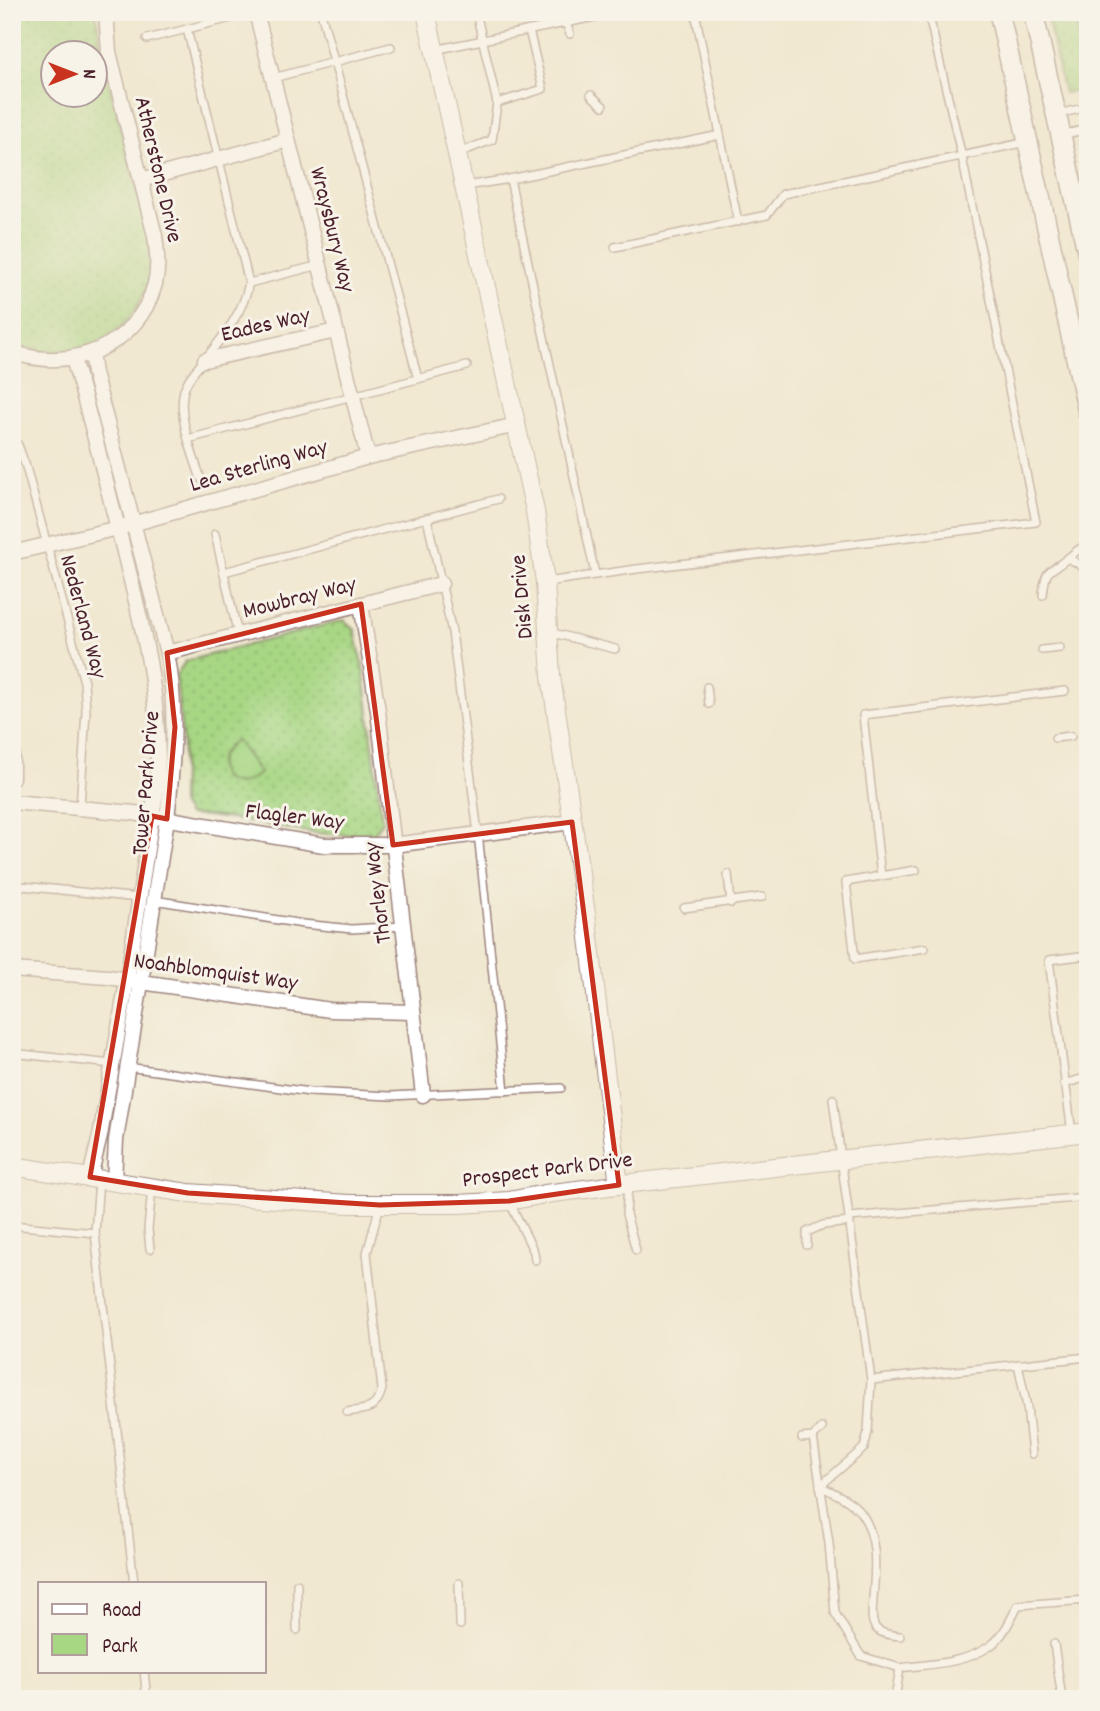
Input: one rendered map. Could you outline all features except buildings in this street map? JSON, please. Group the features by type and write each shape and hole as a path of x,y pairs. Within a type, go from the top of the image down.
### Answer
{"main road":[{"path":"999,12 1088,412"},
{"path":"1033,12 1088,256"}],"street":[{"name":"Atherstone Drive","path":"12,352 48,361 73,359 91,353 114,341 130,327 146,307 155,284 158,260 109,52 106,12"},
{"name":"Wraysbury Way","path":"256,12 368,457"},
{"name":"Disk Drive","path":"426,12 536,511 545,582 551,676 623,1184"},
{"path":"141,180 288,141"},
{"name":"Eades Way","path":"205,360 336,331"},
{"name":"Tower Park Drive","path":"91,353 132,524 167,653 175,727 134,982 127,1067 116,1140 101,1179"},
{"name":"Tower Park Drive","path":"73,359 118,528 154,682 159,750 159,817"},
{"name":"Lea Sterling Way","path":"12,553 118,528 368,457 517,425"},
{"name":"Mowbray Way","path":"167,653 442,584"},
{"name":"Thorley Way","path":"360,604 379,711 424,1095"},
{"path":"12,752 12,778"},
{"name":"Flagler Way","path":"12,802 159,817 324,845 393,845 572,822"},
{"name":"Noahblomquist Way","path":"12,970 134,982 330,1010 414,1012"},
{"name":"Tower Park Drive","path":"101,1179 100,1136 112,1064 134,982"},
{"name":"Prospect Park Drive","path":"12,1166 188,1193 380,1205 509,1201 623,1184 1080,1133"}],"lane":[{"path":"147,39 256,12"},
{"path":"321,12 418,379"},
{"path":"457,153 492,140 497,103 476,12"},
{"path":"695,12 738,222"},
{"path":"545,582 1036,522 962,157 928,12"},
{"path":"433,50 615,13 614,24"},
{"path":"566,23 570,34"},
{"path":"187,29 248,284 237,316 193,373 184,391 182,406 188,439 201,479"},
{"path":"497,103 543,89 529,30"},
{"path":"272,78 391,47"},
{"path":"591,95 603,106"},
{"path":"1056,114 1088,107"},
{"path":"1060,135 1088,129"},
{"path":"465,186 720,135"},
{"path":"615,247 767,215 783,194 1028,142"},
{"path":"510,179 595,574"},
{"path":"248,284 320,265"},
{"path":"188,439 467,366"},
{"name":"Nederland Way","path":"12,439 18,445 26,467 84,682 86,711 80,808"},
{"path":"223,572 498,499"},
{"path":"427,518 453,632 478,833 505,1091"},
{"path":"215,534 238,635"},
{"path":"1043,595 1044,581 1050,568 1069,558 1077,548 1088,545"},
{"path":"1069,558 1082,566 1088,565"},
{"path":"548,632 615,649"},
{"path":"1042,650 1060,648"},
{"path":"707,687 709,704"},
{"path":"881,876 863,715 1065,691"},
{"path":"1055,738 1071,736"},
{"path":"916,870 846,882 855,958 925,948"},
{"path":"728,874 731,903"},
{"path":"12,884 147,899 303,924 352,929 403,926"},
{"path":"684,908 762,897"},
{"path":"1080,1133 1064,1084 1049,960 1088,955"},
{"path":"12,1054 112,1064"},
{"path":"127,1067 310,1092 390,1096 561,1088"},
{"path":"1064,1084 1088,1077"},
{"path":"820,1486 864,1448 868,1432 871,1380 833,1099"},
{"path":"101,1179 95,1233 134,1582"},
{"path":"623,1184 626,1214 636,1250"},
{"path":"150,1249 148,1229 152,1187"},
{"path":"807,1245 807,1232 822,1225 849,1220 1088,1197"},
{"path":"509,1201 536,1260"},
{"path":"347,1412 369,1409 379,1401 382,1389 367,1253 380,1205"},
{"path":"12,1225 95,1233"},
{"path":"871,1380 1088,1357"},
{"path":"1018,1364 1027,1407 1032,1454"},
{"path":"802,1438 813,1437 822,1428"},
{"path":"813,1437 829,1544 835,1613 861,1656 900,1668 954,1661 991,1646 1018,1605 1088,1600"},
{"path":"820,1486 843,1497 860,1512 874,1546 872,1619 875,1628 886,1634 900,1636"},
{"path":"459,1583 460,1625"},
{"path":"297,1584 297,1630"},
{"path":"1054,1644 1061,1692"},
{"path":"895,1699 900,1668"},
{"path":"144,1672 147,1699"}],"highlighted area":[{"path":"361,604 393,845 572,822 619,1185 509,1201 380,1205 188,1193 90,1177 152,816 167,819 175,727 167,653"}],"green space":[{"path":"12,12 96,12 100,38 38,38 38,108 108,108 108,78 150,240 148,283 139,304 127,321 112,334 94,344 74,350 54,352 12,343"},
{"path":"1046,12 1073,12 1088,74 1088,88 1064,93"},
{"path":"344,620 355,630 364,673 382,821 374,834 314,833 188,815 181,804 183,744 176,675 186,661"},
{"path":"236,740 260,773 247,781 234,783 224,779 220,773 219,762 223,753"}]}
